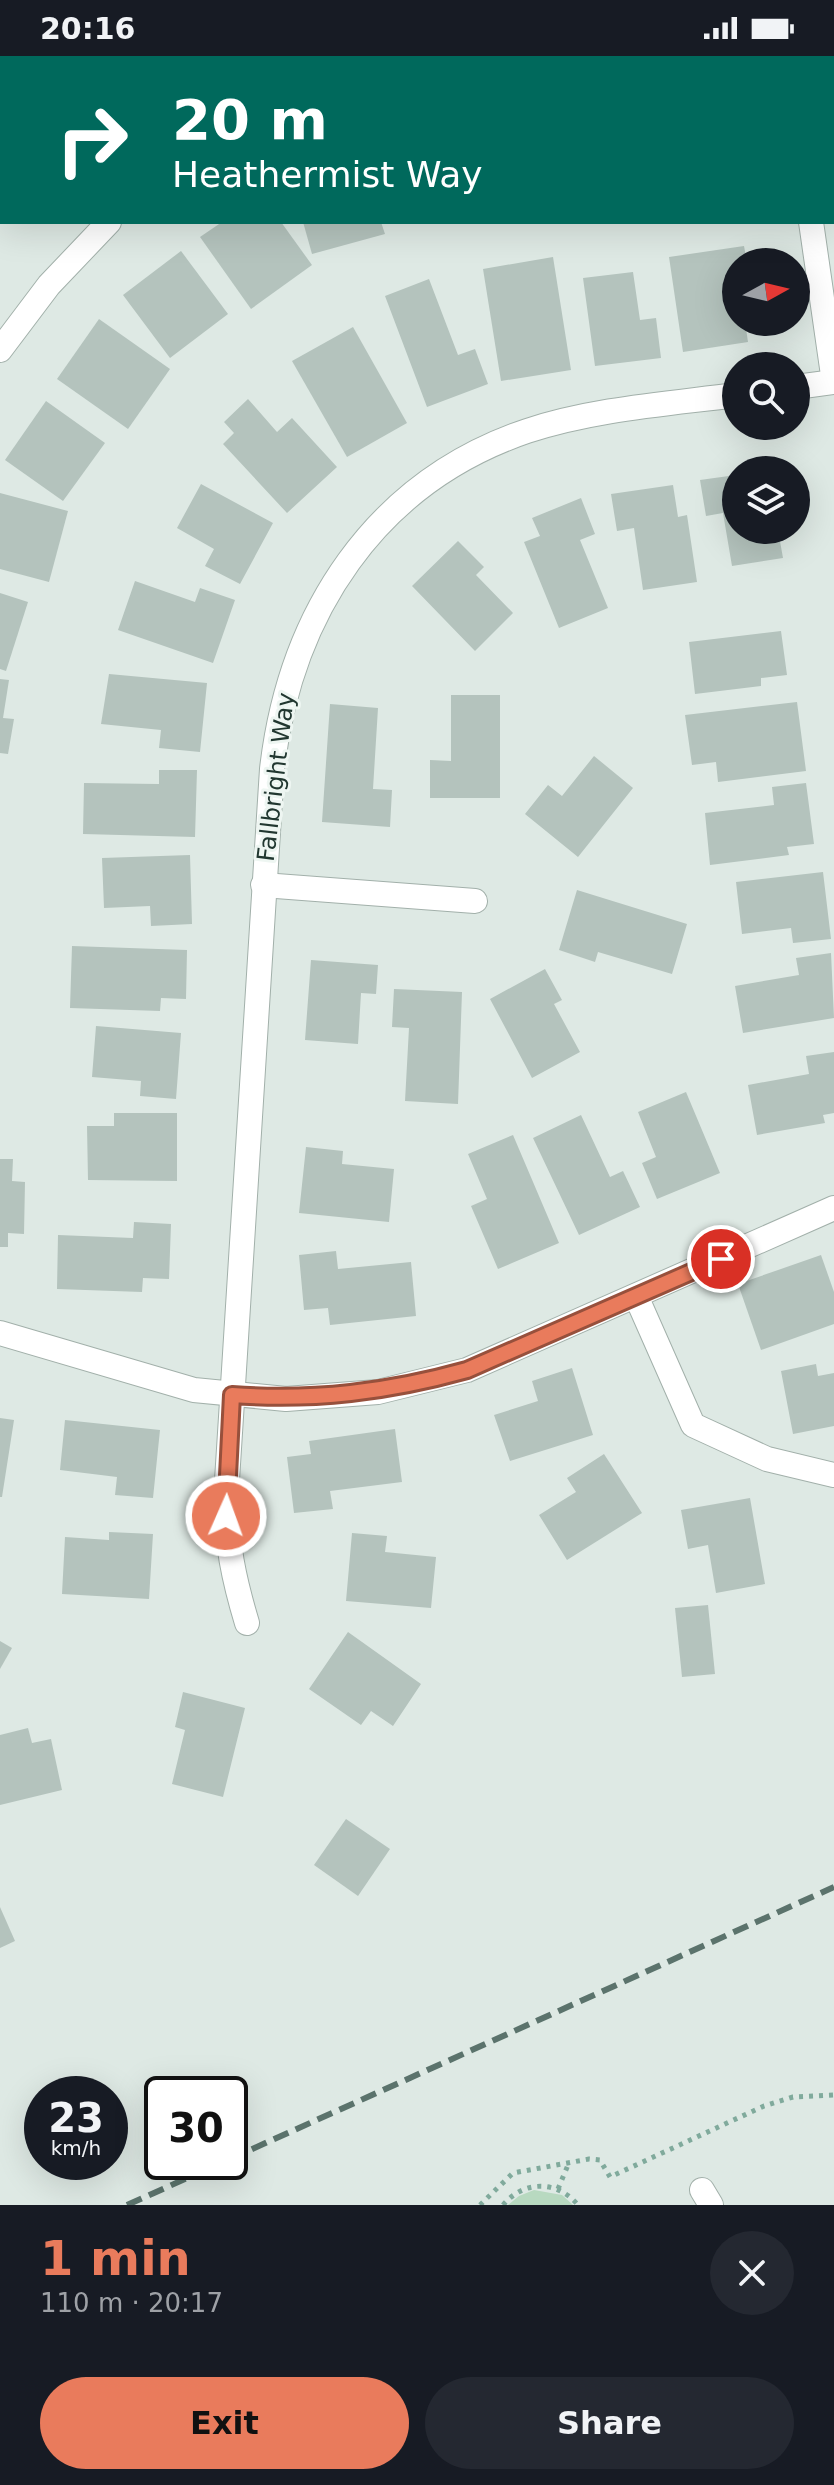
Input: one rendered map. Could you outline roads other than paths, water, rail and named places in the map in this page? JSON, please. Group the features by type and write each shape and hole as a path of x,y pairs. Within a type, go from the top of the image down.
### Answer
{"street":[{"path":"0,350 49,285 107,224"},
{"path":"810,385 834,382 811,224"},
{"name":"Fallbright Way","path":"247,1623 232,1575 226,1536 263,885 274,754 286,684 317,610 346,565 390,515 454,466 526,432 603,413 722,397"},
{"path":"263,885 475,901"},
{"path":"0,1333 149,1379 232,1395 332,1398 423,1382 467,1370 834,1208"},
{"path":"636,1296 693,1425 767,1459 834,1475"}],"railway":[{"path":"248,2151 834,1887"},
{"path":"127,2205 183,2180"}]}
